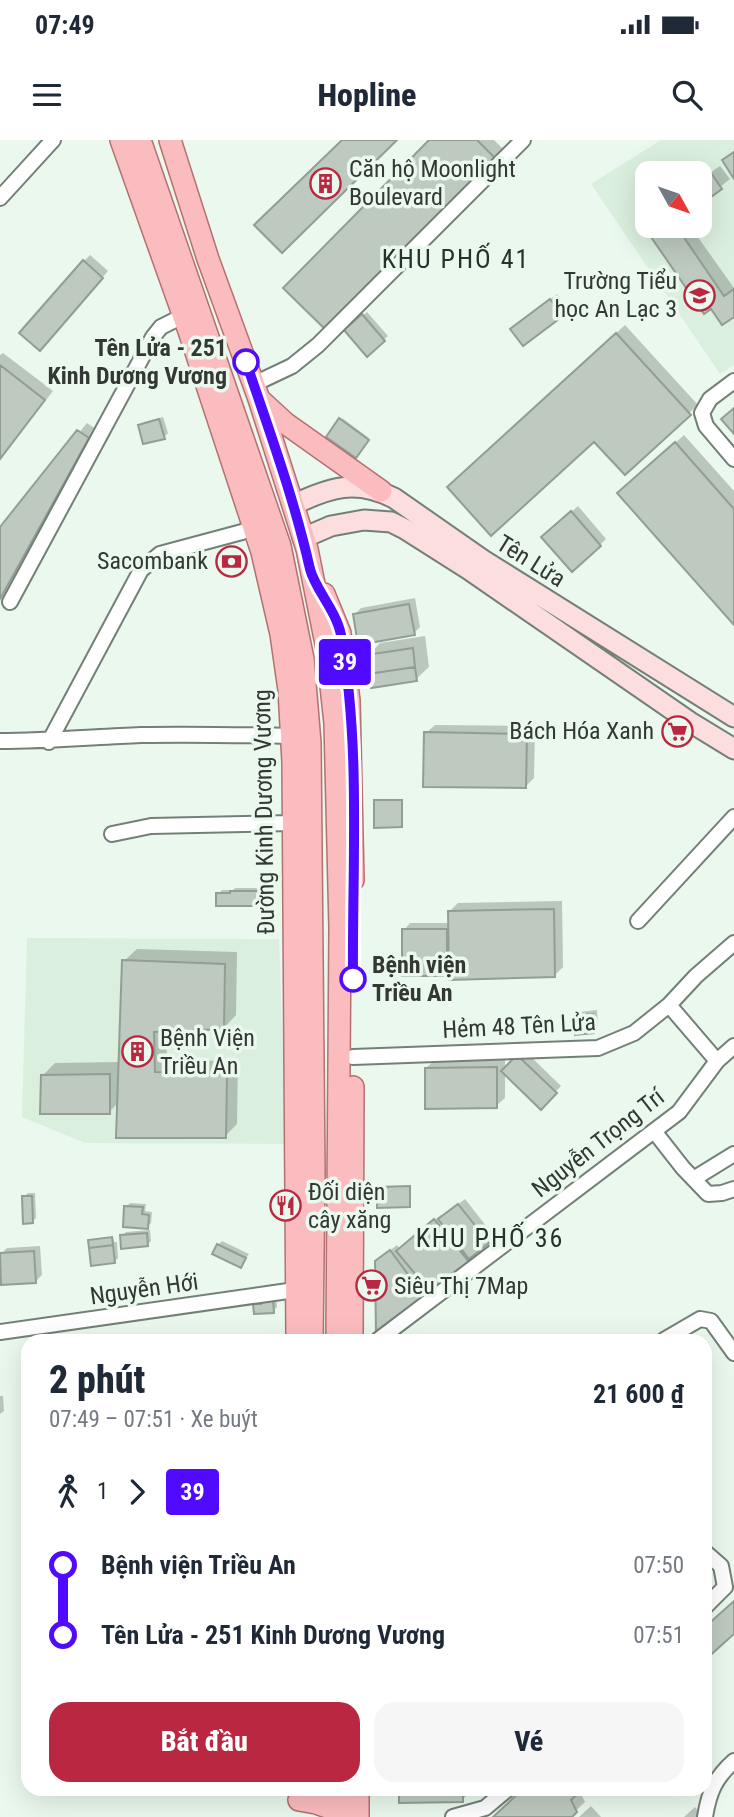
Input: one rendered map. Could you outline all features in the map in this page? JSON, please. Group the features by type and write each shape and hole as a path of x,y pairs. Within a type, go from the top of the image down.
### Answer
{"main road":[{"name":"Đường Kinh Dương Vương","path":"121,140 192,314 299,634 309,716 295,1290 297,1334"},
{"name":"Đường Kinh Dương Vương","path":"140,140 177,274"},
{"path":"170,140 293,505 303,538 327,649 335,723 347,969 337,1334"},
{"path":"184,140 202,203 197,222"},
{"path":"177,274 208,259"},
{"path":"192,314 224,302"},
{"path":"256,392 285,423 381,491"},
{"name":"Tên Lửa","path":"293,505 320,493 348,486 381,491 483,560 734,718"},
{"path":"262,522 293,505"},
{"name":"Tên Lửa","path":"303,538 331,526 364,520 391,522 468,569 690,722 734,749"},
{"path":"271,549 303,538"},
{"name":"Đường Kinh Dương Vương","path":"271,549 289,690 292,736 294,822 314,1172 312,1334"},
{"path":"303,968 347,969"},
{"path":"346,1057 352,1334"},
{"path":"342,1796 348,1816"},
{"path":"348,1816 355,1796"},
{"path":"308,1802 348,1816"}],"street":[{"path":"0,198 52,140"},
{"path":"256,392 318,345 523,140"},
{"path":"10,602 153,337 161,327 192,314"},
{"path":"734,381 710,399 702,413 706,426 734,459"},
{"path":"49,741 141,570 160,554 262,522"},
{"path":"0,741 139,736 292,736"},
{"path":"638,921 734,817"},
{"path":"112,834 151,826 294,822"},
{"name":"Hẻm 48 Tên Lửa","path":"346,1057 598,1048 634,1033 669,1005 696,976 732,949"},
{"path":"669,1005 717,1061"},
{"name":"Nguyễn Trọng Trí","path":"386,1334 679,1112 717,1061 734,1046"},
{"path":"654,1131 708,1194 734,1189"},
{"path":"695,1178 734,1153"},
{"name":"Nguyễn Hới","path":"0,1332 295,1290"},
{"path":"674,1334 700,1319 711,1321 734,1353"},
{"path":"712,1558 721,1566 725,1587 712,1600"},
{"path":"712,1787 718,1776 734,1761"},
{"path":"453,1817 485,1808 499,1796"},
{"path":"705,1817 708,1796"}],"shaded area":[{"name":"Trường Tiểu học An Lạc 3","path":"661,140 734,140 734,365 720,374 591,184"},
{"name":"Bệnh viện Triều An","path":"27,938 279,939 286,1144 85,1143 22,1117"}],"building":[{"name":"Căn hộ Moonlight Boulevard","path":"342,140 397,140 282,253 254,225"},
{"path":"429,140 477,140 500,163 331,335 283,288"},
{"path":"734,152 734,179 722,160"},
{"path":"712,174 722,189 712,196"},
{"path":"652,238 684,238 724,296 734,289 734,317 722,325 711,309 704,314"},
{"path":"83,260 103,278 40,351 19,333"},
{"path":"550,299 563,316 523,346 510,329"},
{"path":"362,314 385,341 367,357 344,330"},
{"path":"616,333 691,415 625,475 594,442 491,536 447,487"},
{"path":"0,365 45,400 0,459"},
{"path":"734,408 734,434 721,419"},
{"path":"339,418 369,440 356,458 326,437"},
{"path":"159,419 165,439 143,444 138,425"},
{"path":"77,430 89,438 0,599 0,527"},
{"path":"675,442 734,509 734,625 617,493"},
{"path":"571,511 601,546 572,572 541,537"},
{"path":"409,604 415,635 358,645 353,614"},
{"path":"413,648 415,667 368,674 366,655"},
{"path":"415,667 417,681 371,688 368,674"},
{"path":"424,732 527,734 526,788 423,787"},
{"path":"374,800 402,800 402,827 374,828"},
{"path":"259,891 258,906 216,906 216,893"},
{"path":"554,909 555,977 449,980 448,911"},
{"path":"402,929 447,929 447,976 402,976"},
{"name":"Bệnh Viện Triều An","path":"122,960 225,964 224,1029 154,1032 155,1072 227,1073 226,1138 116,1138"},
{"path":"593,1014 594,1033 575,1035 574,1015"},
{"path":"517,1055 557,1093 541,1110 501,1071"},
{"path":"497,1067 497,1108 425,1109 425,1068"},
{"path":"110,1074 110,1114 40,1114 41,1075"},
{"path":"410,1186 410,1207 377,1208 377,1187"},
{"path":"22,1196 32,1196 33,1223 23,1224"},
{"path":"458,1204 489,1243 469,1259 438,1219"},
{"path":"124,1206 143,1207 142,1214 149,1215 148,1229 123,1227"},
{"path":"434,1219 470,1263 432,1294 396,1251"},
{"path":"147,1233 148,1246 121,1249 120,1235"},
{"path":"112,1237 113,1245 89,1248 88,1240"},
{"path":"217,1244 246,1258 241,1268 212,1254"},
{"path":"113,1245 115,1263 91,1266 89,1248"},
{"path":"390,1250 424,1296 376,1333 375,1261"},
{"path":"34,1251 36,1283 1,1285 0,1253"},
{"path":"273,1297 274,1313 254,1314 253,1304 261,1304 260,1298"},
{"path":"734,1601 734,1634 712,1654 712,1621"},
{"path":"399,1796 463,1796 463,1802 399,1803"},
{"path":"515,1796 575,1796 571,1800 577,1812 572,1817 493,1817"}],"bus line":[{"name":"39","path":"246,362 307,549 310,571 337,620 341,633 352,750 353,979"}],"place":[{"name":"Căn hộ Moonlight Boulevard","path":"326,183"},
{"name":"Trường Tiểu học An Lạc 3","path":"700,295"},
{"name":"Tên Lửa - 251 Kinh Dương Vương","path":"246,362"},
{"name":"Sacombank","path":"231,561"},
{"name":"Bách Hóa Xanh","path":"677,731"},
{"name":"Bệnh viện Triều An","path":"353,979"},
{"name":"Bệnh Viện Triều An","path":"137,1052"},
{"name":"Đối diện cây xăng","path":"285,1206"},
{"name":"Siêu Thị 7Map","path":"371,1286"}],"district":[{"name":"KHU PHỐ 41","path":"456,259"},
{"name":"KHU PHỐ 36","path":"490,1238"}]}
